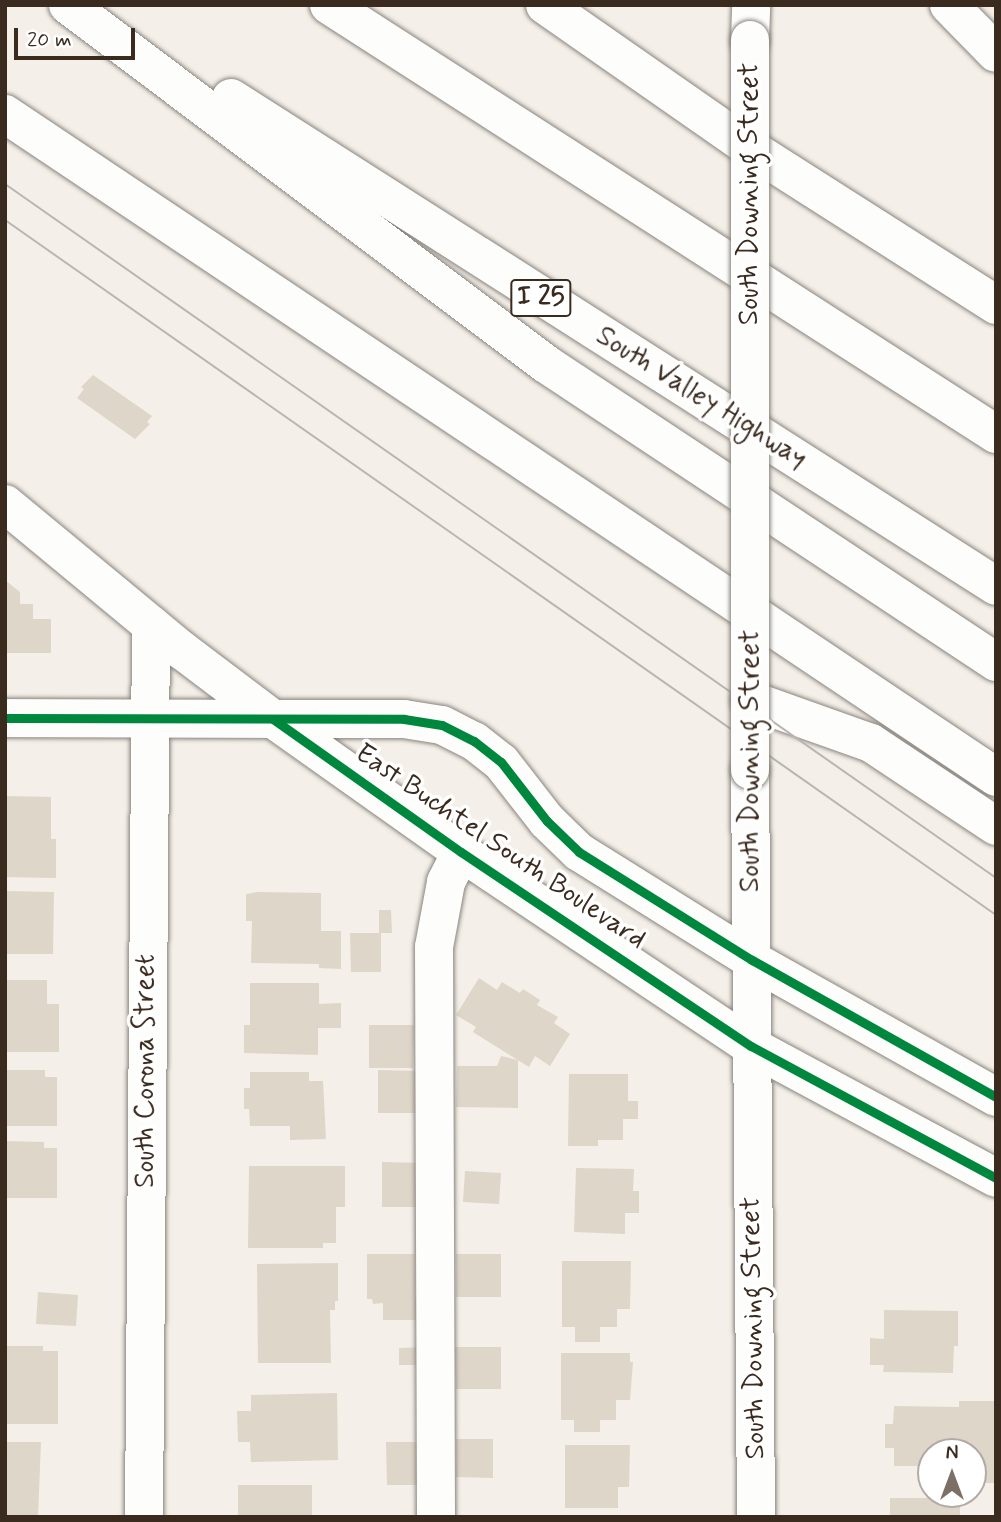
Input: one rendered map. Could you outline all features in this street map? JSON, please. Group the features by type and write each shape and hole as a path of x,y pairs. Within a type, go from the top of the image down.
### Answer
{"main road":[{"path":"68,5 546,364 996,662"},
{"name":"South Valley Highway","path":"88,5 410,215 996,586"},
{"path":"329,5 996,433"},
{"path":"545,5 756,152 996,305"},
{"path":"948,5 996,53"},
{"name":"South Downing Street","path":"750,23 750,817 756,1517"},
{"path":"5,114 996,777"},
{"name":"East Buchtel South Boulevard","path":"5,504 151,625 273,719 461,852 751,1046 996,1178"},
{"name":"South Corona Street","path":"144,1517 148,719 151,625"},
{"path":"750,700 871,743 996,826"},
{"path":"5,718 273,719"},
{"name":"East Buchtel South Boulevard","path":"273,719 404,719 442,725 474,741 501,762 547,821 579,852 752,960 996,1097"},
{"path":"436,1517 434,947 446,882 461,852"}],"building":[{"path":"93,375 152,416 147,422 150,424 135,439 77,398 84,389 81,387"},
{"path":"5,580 20,592 20,604 33,604 33,619 51,619 51,653 5,653"},
{"path":"5,796 51,797 51,839 56,839 56,878 5,877"},
{"path":"5,891 54,892 53,954 5,954"},
{"path":"321,893 321,931 341,931 341,969 319,968 319,964 251,963 252,921 246,921 246,894"},
{"path":"379,910 391,910 392,933 381,933 381,972 351,972 350,933 379,933"},
{"path":"479,978 497,990 502,982 520,993 523,989 540,1000 537,1005 558,1017 554,1023 570,1034 550,1066 535,1056 529,1067 473,1032 476,1027 456,1015"},
{"path":"5,980 47,980 47,1004 59,1004 59,1052 5,1052"},
{"path":"250,983 319,983 319,1004 341,1003 341,1028 318,1028 318,1055 244,1053 244,1025 250,1025"},
{"path":"369,1025 414,1025 413,1068 369,1068"},
{"path":"501,1056 518,1060 518,1108 456,1107 457,1066 497,1066"},
{"path":"5,1070 45,1070 45,1077 57,1077 57,1126 5,1126"},
{"path":"378,1070 419,1071 419,1113 378,1113"},
{"path":"250,1072 309,1072 309,1081 323,1081 326,1139 290,1140 290,1126 250,1126 249,1109 244,1109 244,1088 250,1088"},
{"path":"569,1074 628,1074 628,1101 638,1101 638,1119 623,1119 623,1140 598,1140 598,1146 568,1146"},
{"path":"5,1141 44,1142 44,1148 57,1148 57,1198 5,1198"},
{"path":"382,1162 428,1163 428,1207 382,1207"},
{"path":"249,1166 345,1166 345,1207 336,1207 336,1243 323,1243 323,1248 248,1248"},
{"path":"576,1168 634,1169 633,1191 639,1191 639,1213 625,1213 625,1234 574,1232"},
{"path":"465,1171 501,1173 499,1204 463,1202"},
{"path":"367,1254 415,1254 415,1298 421,1298 421,1320 383,1320 383,1303 373,1304 372,1299 367,1299"},
{"path":"456,1254 501,1254 501,1297 456,1297"},
{"path":"562,1261 631,1261 630,1309 617,1309 617,1327 600,1327 600,1342 575,1342 575,1327 562,1327"},
{"path":"338,1263 338,1301 335,1301 335,1310 330,1310 331,1363 258,1363 257,1264"},
{"path":"38,1292 78,1295 76,1326 36,1324"},
{"path":"884,1310 958,1311 958,1346 954,1346 953,1373 883,1372 884,1365 870,1365 870,1338 884,1339"},
{"path":"5,1346 43,1346 43,1351 58,1351 58,1424 5,1424"},
{"path":"424,1347 424,1365 399,1365 399,1348"},
{"path":"455,1347 501,1347 501,1389 456,1389"},
{"path":"561,1353 630,1353 630,1362 633,1362 630,1400 616,1400 616,1420 600,1420 600,1432 574,1432 574,1420 561,1420"},
{"path":"337,1393 338,1460 251,1462 250,1442 238,1442 237,1411 251,1411 251,1395"},
{"path":"959,1401 996,1401 996,1483 987,1483 987,1438 917,1438 917,1466 894,1466 894,1448 885,1448 885,1424 893,1424 894,1406 959,1407"},
{"path":"456,1439 493,1439 493,1478 456,1477"},
{"path":"5,1442 41,1442 38,1517 5,1517"},
{"path":"386,1442 428,1442 429,1485 387,1485"},
{"path":"565,1445 630,1445 629,1487 618,1487 618,1508 565,1508"},
{"path":"238,1485 312,1485 312,1517 238,1517"},
{"path":"890,1498 917,1498 917,1508 960,1508 960,1517 890,1517"}],"tram line":[{"path":"5,184 996,878"},
{"path":"5,220 996,915"}],"cycle path":[{"path":"5,718 404,719 442,725 474,741 501,762 547,821 579,852 752,960 996,1097"},
{"path":"273,719 461,852 751,1046 996,1178"}]}
